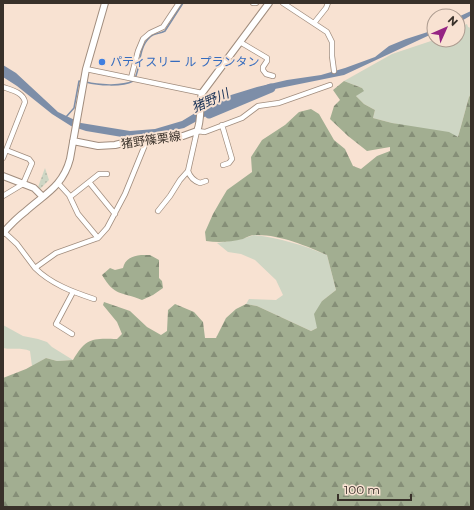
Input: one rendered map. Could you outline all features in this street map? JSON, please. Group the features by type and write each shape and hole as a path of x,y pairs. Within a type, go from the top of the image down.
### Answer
{"main road":[{"path":"3,233 24,212 51,191 58,183 69,165 86,69 105,3"},
{"path":"198,129 199,109 202,93 268,3"},
{"name":"猪野篠栗線","path":"73,141 98,146 115,145 183,136 198,129"},
{"path":"3,176 34,188 43,197"}],"street":[{"path":"131,78 138,51 143,39 150,33 162,27 179,3"},
{"path":"283,3 327,32 332,42 334,71"},
{"path":"314,23 326,8 328,3"},
{"path":"240,42 267,58 263,70 266,74 273,76"},
{"path":"86,69 202,93"},
{"path":"158,211 188,171 198,129 205,132 242,118 258,106 279,104 330,85"},
{"path":"3,86 18,92 25,102 3,158"},
{"path":"222,125 232,159 229,163 223,165"},
{"path":"35,268 56,253 98,238 107,228 129,186 147,140"},
{"path":"3,196 23,184 32,163 29,159 6,150"},
{"path":"188,171 189,175 196,182 200,184 206,181"},
{"path":"70,197 99,174 106,174"},
{"path":"89,182 115,214"},
{"path":"58,183 70,197 78,214 98,238"},
{"path":"3,233 17,244 41,274 73,292 94,299"},
{"path":"72,334 56,324 73,292"}],"green space":[{"path":"466,24 471,28 471,94 458,137 373,118 375,110 364,104 356,96 362,88 344,81 392,54 426,43 426,48 466,48"},
{"path":"344,81 362,88 364,91 356,96 364,104 375,110 373,118 392,123 449,132 458,137 471,94 471,507 3,507 3,378 26,369 46,358 57,361 73,360 82,347 90,341 96,339 117,339 122,334 117,322 103,305 104,302 130,311 147,327 161,335 167,331 168,310 175,304 194,312 203,322 205,338 216,338 226,318 236,309 246,304 257,306 311,331 317,328 314,314 322,301 336,290 327,255 292,241 273,236 252,235 243,239 215,242 206,241 205,232 213,214 227,190 252,172 251,157 262,140 285,125 299,112 311,109 319,114 334,140 345,149 353,166 361,169 377,156 390,151 390,147 367,151 330,119 334,106 340,100 333,90"},
{"path":"45,168 49,180 40,189 38,187"},
{"path":"254,235 291,242 327,255 336,290 322,301 317,328 311,331 257,306 246,304 249,299 276,300 283,295 276,280 255,260 241,254 228,252 217,243 242,239"},
{"path":"141,255 150,255 159,260 159,278 162,281 163,288 142,300 115,290 102,275 110,268 115,270 123,268 125,262 129,258"},
{"path":"3,325 23,336 47,342 52,347 73,360 57,361 46,358 32,366 30,351 23,349 3,348"}],"water":[{"path":"471,11 470,16 466,18 466,13"},
{"path":"426,33 426,37 344,75 260,92 219,109 184,128 152,135 122,137 86,131 71,126 52,114 17,86 3,77 3,65 16,73 58,112 81,123 130,131 155,129 182,121 205,107 231,95 257,87 287,80 321,75 345,68 375,57 389,46"}],"waterway":[{"path":"135,78 143,46 146,41 152,36 165,31 183,3"},
{"path":"66,117 74,108 79,81 82,82"},
{"path":"86,82 103,85 116,85 133,81"},
{"name":"猪野川","path":"209,114 271,88"}],"place":[{"name":"パティスリー ル プランタン","path":"102,62"}]}
